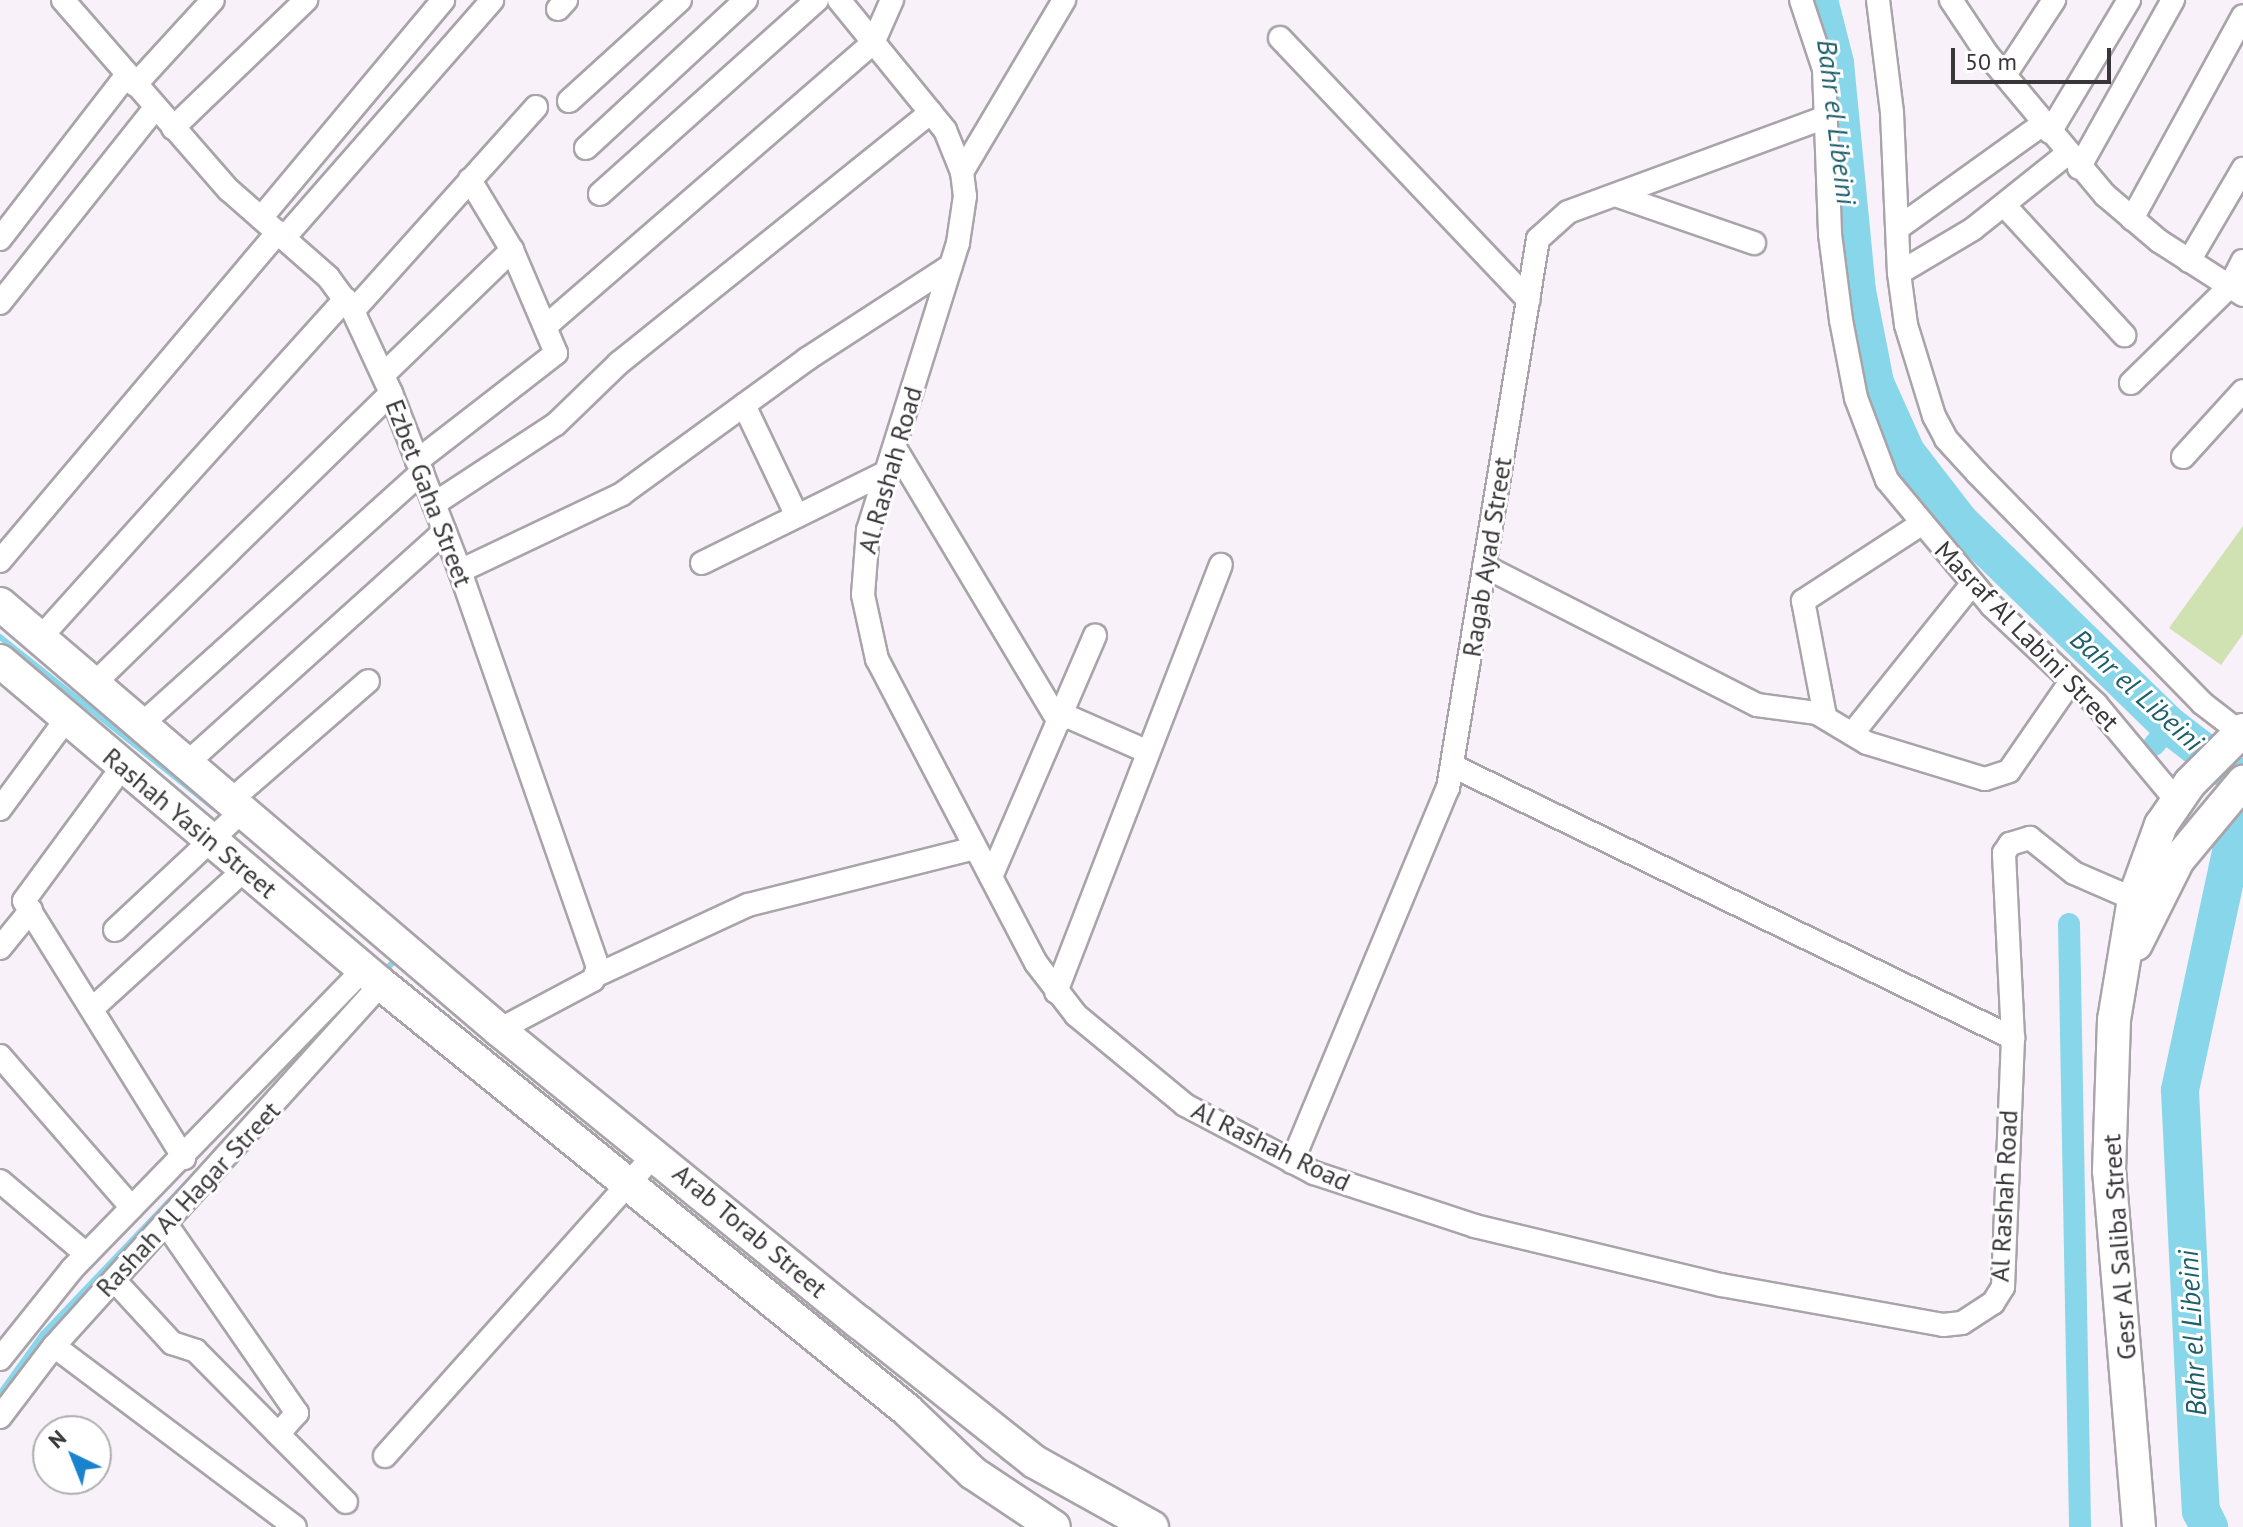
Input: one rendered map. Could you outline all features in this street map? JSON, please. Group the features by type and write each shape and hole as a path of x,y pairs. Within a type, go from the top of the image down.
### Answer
{"street":[{"path":"0,239 131,80 213,0"},
{"path":"173,128 306,0"},
{"path":"0,561 275,230 443,0"},
{"path":"275,230 492,0"},
{"path":"569,101 680,0"},
{"path":"586,148 746,0"},
{"path":"600,194 817,0"},
{"path":"546,326 873,43 892,0"},
{"path":"962,172 1064,0"},
{"name":"Masraf Al Labini Street","path":"1801,0 1824,69 1830,234 1856,398 1887,480 1972,584 2183,791"},
{"path":"1878,0 1898,228 1899,273 1906,325 1927,401 1946,439 2202,703 2240,734"},
{"path":"2005,75 2054,0"},
{"path":"1898,228 2047,127 2129,0"},
{"path":"1899,273 2073,161 2173,0"},
{"name":"Al Rashah Road","path":"848,4 873,43 931,112 950,140 962,172 964,220 885,473 863,562 868,627 877,659 975,848 1056,992 1098,1035 1185,1105 1292,1162 1395,1203 1490,1230 1721,1285 1943,1325 1962,1323 1986,1310 2003,1287 2013,1038 2004,853 2010,844 2030,838 2074,873 2134,899"},
{"path":"1960,4 2005,75 2073,161 2132,219 2189,261 2236,290"},
{"name":"Ezbet Gaha Street","path":"76,5 131,80 173,128 349,305 387,384 460,571 597,975"},
{"path":"2132,219 2243,16"},
{"path":"1280,38 1529,300"},
{"path":"41,637 536,107"},
{"path":"0,303 155,108"},
{"path":"434,504 556,424 619,363 931,112"},
{"name":"Ragab Ayad Street","path":"1292,1162 1423,854 1453,766 1529,300 1534,248 1543,230 1568,212 1826,117"},
{"path":"2189,261 2243,169"},
{"path":"142,724 420,466 551,362 556,348 512,250 470,180"},
{"path":"1618,196 1754,243"},
{"path":"2005,206 2124,335"},
{"path":"95,683 387,384 512,250"},
{"path":"2131,383 2236,290 2243,261"},
{"path":"460,571 604,506 744,405 950,266"},
{"path":"2183,457 2243,391"},
{"path":"744,405 797,516"},
{"path":"895,448 1061,718 1148,752"},
{"path":"702,563 885,473"},
{"path":"1825,716 1803,601 1921,524"},
{"path":"186,764 445,531"},
{"path":"1056,992 1221,565"},
{"path":"1484,566 1757,705 1825,716 1852,734 1998,779 2009,771 2071,681"},
{"path":"1852,734 1972,584"},
{"name":"Rashah Yasin Street","path":"0,604 186,764 227,821 350,930 372,977"},
{"path":"991,877 1095,635"},
{"name":"Rashah Yasin Street","path":"0,661 123,766 227,821 245,869 350,930"},
{"path":"115,930 368,681"},
{"path":"0,809 67,718"},
{"name":"Gesr Al Saliba Street","path":"2139,1527 2109,1171 2114,1020 2134,899 2183,791 2240,734"},
{"path":"123,766 24,896 184,1158"},
{"path":"1453,766 2013,1038"},
{"name":"Gesr Al Saliba Street","path":"2125,968 2178,860 2243,782"},
{"path":"499,1030 597,975 748,905 975,848"},
{"path":"93,1008 245,869"},
{"path":"0,948 31,910"},
{"name":"Arab Torab Street","path":"350,930 499,1030 642,1169 973,1473 1054,1527"},
{"name":"Arab Torab Street","path":"372,977 642,1169 1035,1462 1152,1527"},
{"name":"Rashah Al Hagar Street","path":"0,1359 86,1254 372,977"},
{"name":"Rashah Al Hagar Street","path":"0,1417 54,1346 166,1224 372,977"},
{"path":"0,1056 132,1208"},
{"path":"385,1456 642,1169"},
{"path":"0,1181 86,1254"},
{"path":"166,1224 297,1413 278,1434"},
{"path":"114,1280 172,1343 196,1351 346,1502"},
{"path":"54,1346 295,1527"}],"green space":[{"path":"2243,526 2243,634 2221,665 2169,628"}],"waterway":[{"name":"Bahr el Libeini","path":"1819,0 1835,63 1857,291 1875,383 1906,452 1960,522 2170,726 2239,779 2240,810 2180,1091 2201,1511 2209,1527"},
{"path":"0,637 213,807"},
{"path":"2154,745 2170,726"},
{"path":"2069,924 2080,1527"},
{"path":"388,967 397,959"},
{"path":"0,1394 43,1334 199,1170"},
{"path":"1003,1457 1026,1474"}]}
